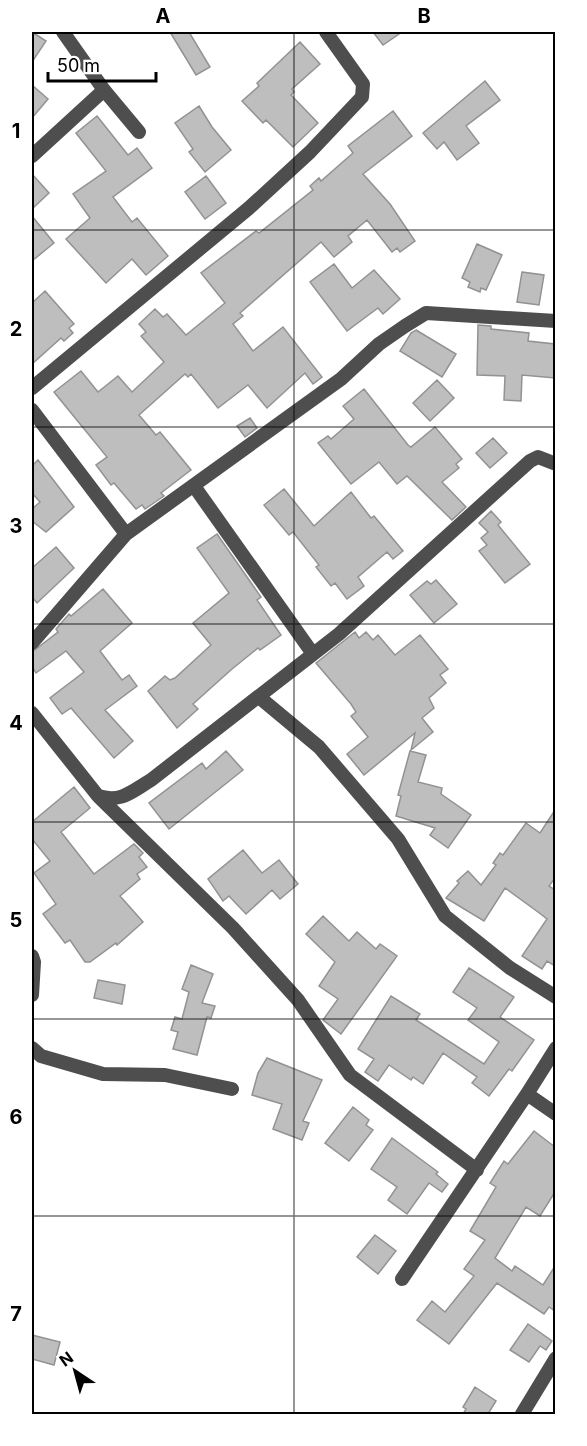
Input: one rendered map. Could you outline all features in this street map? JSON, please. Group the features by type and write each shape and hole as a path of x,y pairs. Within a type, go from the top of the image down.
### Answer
{"street":[{"path":"63,32 104,90 139,132"},
{"path":"32,388 249,208 310,152 362,97 363,84 326,32"},
{"path":"32,156 104,90"},
{"path":"32,643 126,534 340,379 379,344 426,313 555,321"},
{"path":"32,410 126,534"},
{"path":"98,796 112,800 124,796 151,780 339,634 530,461 538,457 555,464"},
{"path":"194,486 313,654"},
{"path":"259,697 319,747 398,839 444,916 510,968 555,998"},
{"path":"32,713 98,796 233,928 284,984 298,1000 350,1075 477,1170"},
{"path":"32,956 34,962 32,995"},
{"path":"32,1048 41,1056 103,1074 165,1075 232,1089"},
{"path":"402,1279 527,1095 555,1048"},
{"path":"527,1095 555,1114"},
{"path":"522,1414 555,1358"}],"building":[{"path":"32,32 46,41 32,62"},
{"path":"170,32 189,32 210,67 196,75"},
{"path":"373,32 402,32 383,45"},
{"path":"300,42 320,64 292,89 294,92 291,95 318,123 293,147 266,120 263,123 242,101 259,86 257,83"},
{"path":"485,81 500,100 466,126 479,143 457,160 444,142 437,149 423,133"},
{"path":"32,85 48,99 32,118"},
{"path":"199,106 212,127 231,150 205,172 189,152 193,149 175,123"},
{"path":"393,111 412,136 363,174 390,204 415,241 400,252 397,248 392,252 367,220 348,236 352,242 334,257 321,242 240,313 243,316 233,324 253,351 283,327 322,377 313,384 305,373 267,408 248,385 218,408 191,374 188,377 185,374 139,415 156,435 160,432 191,470 161,493 164,496 145,509 142,505 136,509 114,483 111,485 96,465 107,457 54,392 81,371 98,392 118,376 132,392 164,362 141,336 146,332 139,324 155,309 163,317 167,314 186,335 225,303 201,273 256,231 259,233 313,190 310,186 319,178 321,181 353,153 348,146"},
{"path":"97,116 128,155 137,148 152,168 113,197 132,222 137,218 168,256 146,275 132,259 106,283 66,239 90,218 73,194 106,171 76,133"},
{"path":"32,174 49,193 32,209"},
{"path":"206,176 226,203 205,219 185,192"},
{"path":"32,216 54,243 32,261"},
{"path":"477,244 502,255 486,290 481,288 480,292 468,287 470,282 462,278"},
{"path":"334,264 352,288 374,270 400,299 383,314 378,308 347,331 310,282"},
{"path":"522,272 544,275 539,305 517,302"},
{"path":"45,291 74,324 69,328 73,333 64,341 61,338 32,364 32,303"},
{"path":"478,325 491,326 491,329 529,333 528,341 555,344 555,378 522,375 521,401 504,400 505,376 477,375"},
{"path":"416,330 456,354 442,377 400,351 411,333"},
{"path":"437,380 454,398 430,421 413,403"},
{"path":"364,389 408,445 411,447 435,427 462,459 456,464 459,468 442,482 466,507 452,520 407,476 397,484 379,462 351,484 318,443 328,436 331,439 354,419 343,406"},
{"path":"250,418 257,428 245,437 237,426"},
{"path":"493,438 507,453 490,468 476,453"},
{"path":"38,460 74,507 46,532 32,521 32,509 40,502 32,493 32,466"},
{"path":"284,489 314,526 351,492 371,518 374,516 403,551 393,559 387,552 358,577 364,586 347,599 335,583 331,586 316,567 319,565 293,532 289,535 264,505"},
{"path":"491,511 501,522 498,525 530,564 505,583 479,551 487,545 481,538 488,532 479,523"},
{"path":"217,534 261,597 257,600 281,635 260,650 258,648 232,669 193,704 198,709 177,728 148,691 165,676 170,680 175,678 211,645 193,623 229,593 197,548"},
{"path":"56,547 74,568 37,603 32,597 32,568"},
{"path":"436,580 457,604 434,623 410,595 427,581 431,584"},
{"path":"103,589 132,623 100,651 122,680 129,675 137,686 105,710 133,741 114,758 71,708 62,714 50,698 84,672 66,651 36,673 32,666 32,652 58,632 56,629 69,614 71,616"},
{"path":"355,632 359,638 366,632 373,640 378,635 395,655 420,635 448,669 440,675 446,683 429,698 434,708 422,718 433,732 411,750 415,733 364,775 347,754 368,737 351,716 356,712 351,704 316,663"},
{"path":"226,751 243,770 169,829 149,803 202,763 206,769"},
{"path":"410,751 426,755 418,782 442,788 441,794 471,815 448,848 430,835 435,828 396,816 401,796 398,795"},
{"path":"74,787 90,808 61,832 94,874 134,844 143,853 139,857 147,867 137,874 140,879 120,896 143,922 117,945 116,943 90,962 85,962 70,940 65,943 43,914 56,904 34,873 50,861 32,839 32,822"},
{"path":"555,810 555,878 549,886 555,890 555,966 547,961 542,969 522,956 547,919 538,912 505,888 484,921 446,898 459,883 457,881 468,871 481,885 496,865 493,863 500,853 503,855 526,823 540,833"},
{"path":"243,850 262,873 279,860 298,884 280,899 272,890 246,914 229,896 223,901 208,879"},
{"path":"323,916 349,941 357,932 376,949 380,944 397,956 341,1034 323,1020 338,999 319,986 335,962 306,934"},
{"path":"191,965 213,974 202,1003 215,1006 211,1018 207,1017 197,1055 173,1049 178,1032 171,1030 175,1017 182,1019 189,992 182,989"},
{"path":"469,968 514,997 500,1017 534,1040 512,1071 509,1069 489,1096 472,1083 477,1077 443,1053 423,1084 413,1077 411,1080 389,1065 378,1081 365,1072 374,1059 358,1049 391,996 420,1014 416,1020 484,1064 499,1042 468,1020 477,1008 453,992"},
{"path":"98,980 125,985 122,1004 94,998"},
{"path":"267,1058 322,1080 303,1121 309,1123 302,1140 273,1129 282,1104 252,1095 258,1073"},
{"path":"353,1107 369,1120 366,1125 373,1130 349,1161 325,1143"},
{"path":"534,1131 555,1147 555,1192 540,1216 526,1207 495,1258 512,1271 515,1266 543,1285 555,1266 555,1311 549,1307 544,1314 497,1283 449,1344 417,1320 432,1301 445,1312 474,1276 464,1269 485,1240 470,1231 496,1187 490,1183 504,1161 508,1164"},
{"path":"392,1138 438,1172 436,1174 448,1184 442,1192 429,1183 407,1214 388,1200 397,1187 371,1169"},
{"path":"375,1235 396,1251 378,1274 357,1257"},
{"path":"528,1324 552,1341 546,1350 540,1346 529,1362 510,1350"},
{"path":"32,1335 60,1342 54,1365 32,1359"},
{"path":"475,1387 496,1401 488,1414 463,1414 466,1409 463,1407"}]}
